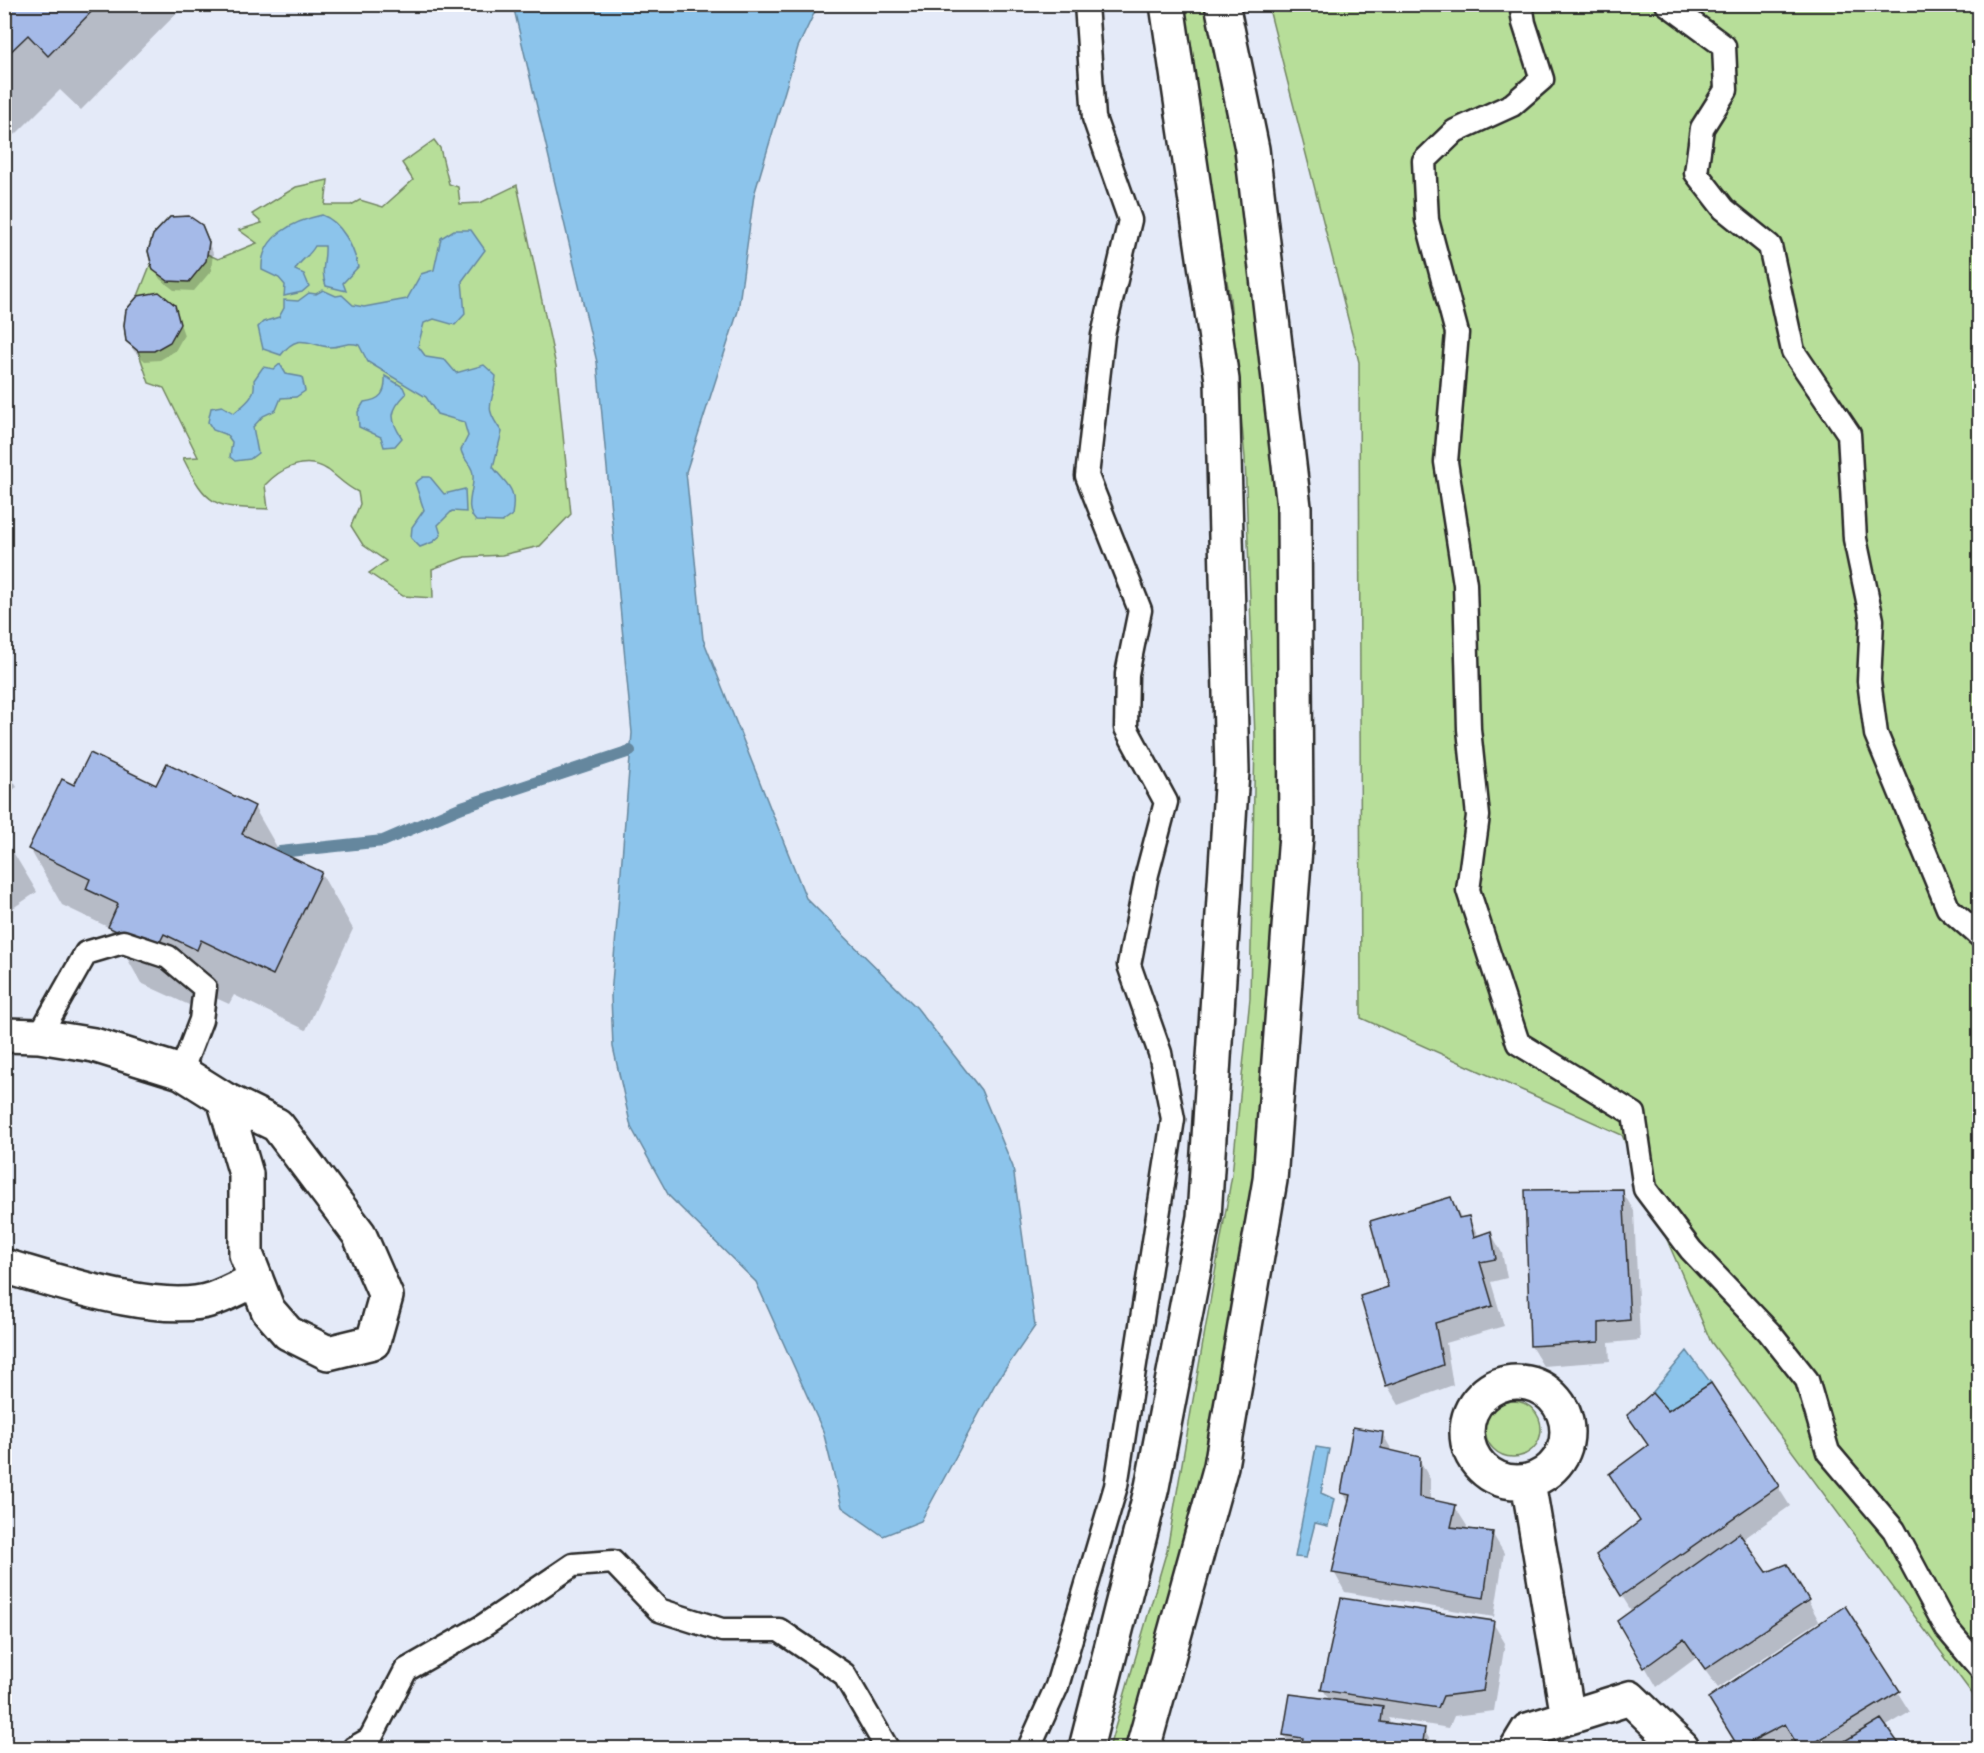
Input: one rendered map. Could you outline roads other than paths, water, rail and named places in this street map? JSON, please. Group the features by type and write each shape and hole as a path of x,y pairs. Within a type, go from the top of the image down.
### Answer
{"street":[{"path":"1086,1749 1152,1487 1204,1216 1232,771 1222,380 1167,4"},
{"path":"1143,1749 1221,1467 1270,1180 1296,835 1294,507 1252,149 1222,4"},
{"path":"4,1035 39,1036 94,1045 181,1072 224,1099 277,1125 359,1233 386,1296 374,1342 328,1353 288,1333 268,1310 246,1254 246,1174 224,1099"},
{"path":"4,1266 92,1292 165,1304 212,1300 256,1279"},
{"path":"1528,1482 1568,1717"},
{"path":"1517,1749 1528,1730 1630,1698 1682,1749"}],"lane":[{"path":"1029,1749 1057,1686 1116,1486 1173,1119 1160,1053 1129,965 1147,874 1166,802 1126,728 1126,674 1140,610 1087,476 1102,335 1130,220 1094,118 1086,4"},
{"path":"1521,4 1524,23 1542,79 1512,105 1455,131 1424,161 1427,220 1457,333 1446,462 1466,584 1469,729 1478,816 1468,890 1518,1043 1634,1114 1645,1188 1691,1250 1769,1332 1807,1380 1828,1452 1894,1530 1947,1629 1980,1668"},
{"path":"1667,4 1724,46 1726,90 1702,128 1696,173 1724,209 1770,246 1792,351 1850,434 1855,539 1872,620 1869,681 1876,734 1948,908 1980,936"},
{"path":"39,1036 86,953 123,942 168,957 205,988 201,1020 181,1072"},
{"path":"354,1749 370,1739 406,1670 483,1626 573,1564 613,1562 658,1610 722,1630 779,1630 844,1674 887,1749"}],"water":[{"path":"513,5 818,5 798,47 754,195 738,311 686,472 703,639 806,898 917,1008 981,1090 1013,1167 1035,1326 995,1384 921,1521 883,1536 842,1507 823,1431 756,1282 669,1196 631,1127 613,1047 611,996 632,733 597,362"},
{"path":"322,215 336,223 346,237 354,252 358,267 343,283 346,291 326,286 323,271 325,246 315,246 295,270 304,274 309,286 302,292 284,296 285,285 279,278 262,270 267,248 273,239 290,226"},
{"path":"454,230 471,230 485,250 462,281 465,314 455,325 434,319 424,323 418,346 426,357 445,360 456,373 484,365 496,376 490,409 502,432 493,467 510,488 513,499 512,515 502,522 476,521 472,515 470,502 473,476 471,467 461,450 468,436 464,422 437,414 426,397 368,362 359,345 330,347 299,342 293,343 281,355 263,349 258,327 263,322 279,317 284,308 284,300 298,301 309,293 316,294 323,290 336,296 342,295 353,305 364,307 407,299 421,274 434,270 441,238"},
{"path":"280,364 286,374 302,377 305,391 296,397 281,398 276,410 263,416 253,427 258,453 250,459 235,461 230,457 232,442 227,435 213,430 208,422 211,408 222,406 234,413 250,399 254,391 254,380 263,367 274,369"},
{"path":"385,376 403,387 406,394 397,405 393,415 393,420 402,438 395,446 384,447 381,437 359,427 358,412 364,402 381,395 385,387"},
{"path":"423,477 430,477 444,494 465,489 466,512 452,511 438,525 441,535 433,542 420,547 411,538 412,527 424,510 415,483"},
{"path":"1687,1351 1711,1383 1668,1411 1652,1393"},
{"path":"1316,1447 1329,1449 1321,1493 1334,1499 1328,1526 1315,1523 1306,1558 1295,1557"}],"waterway":[{"path":"280,852 383,841 462,807 630,751"}]}
